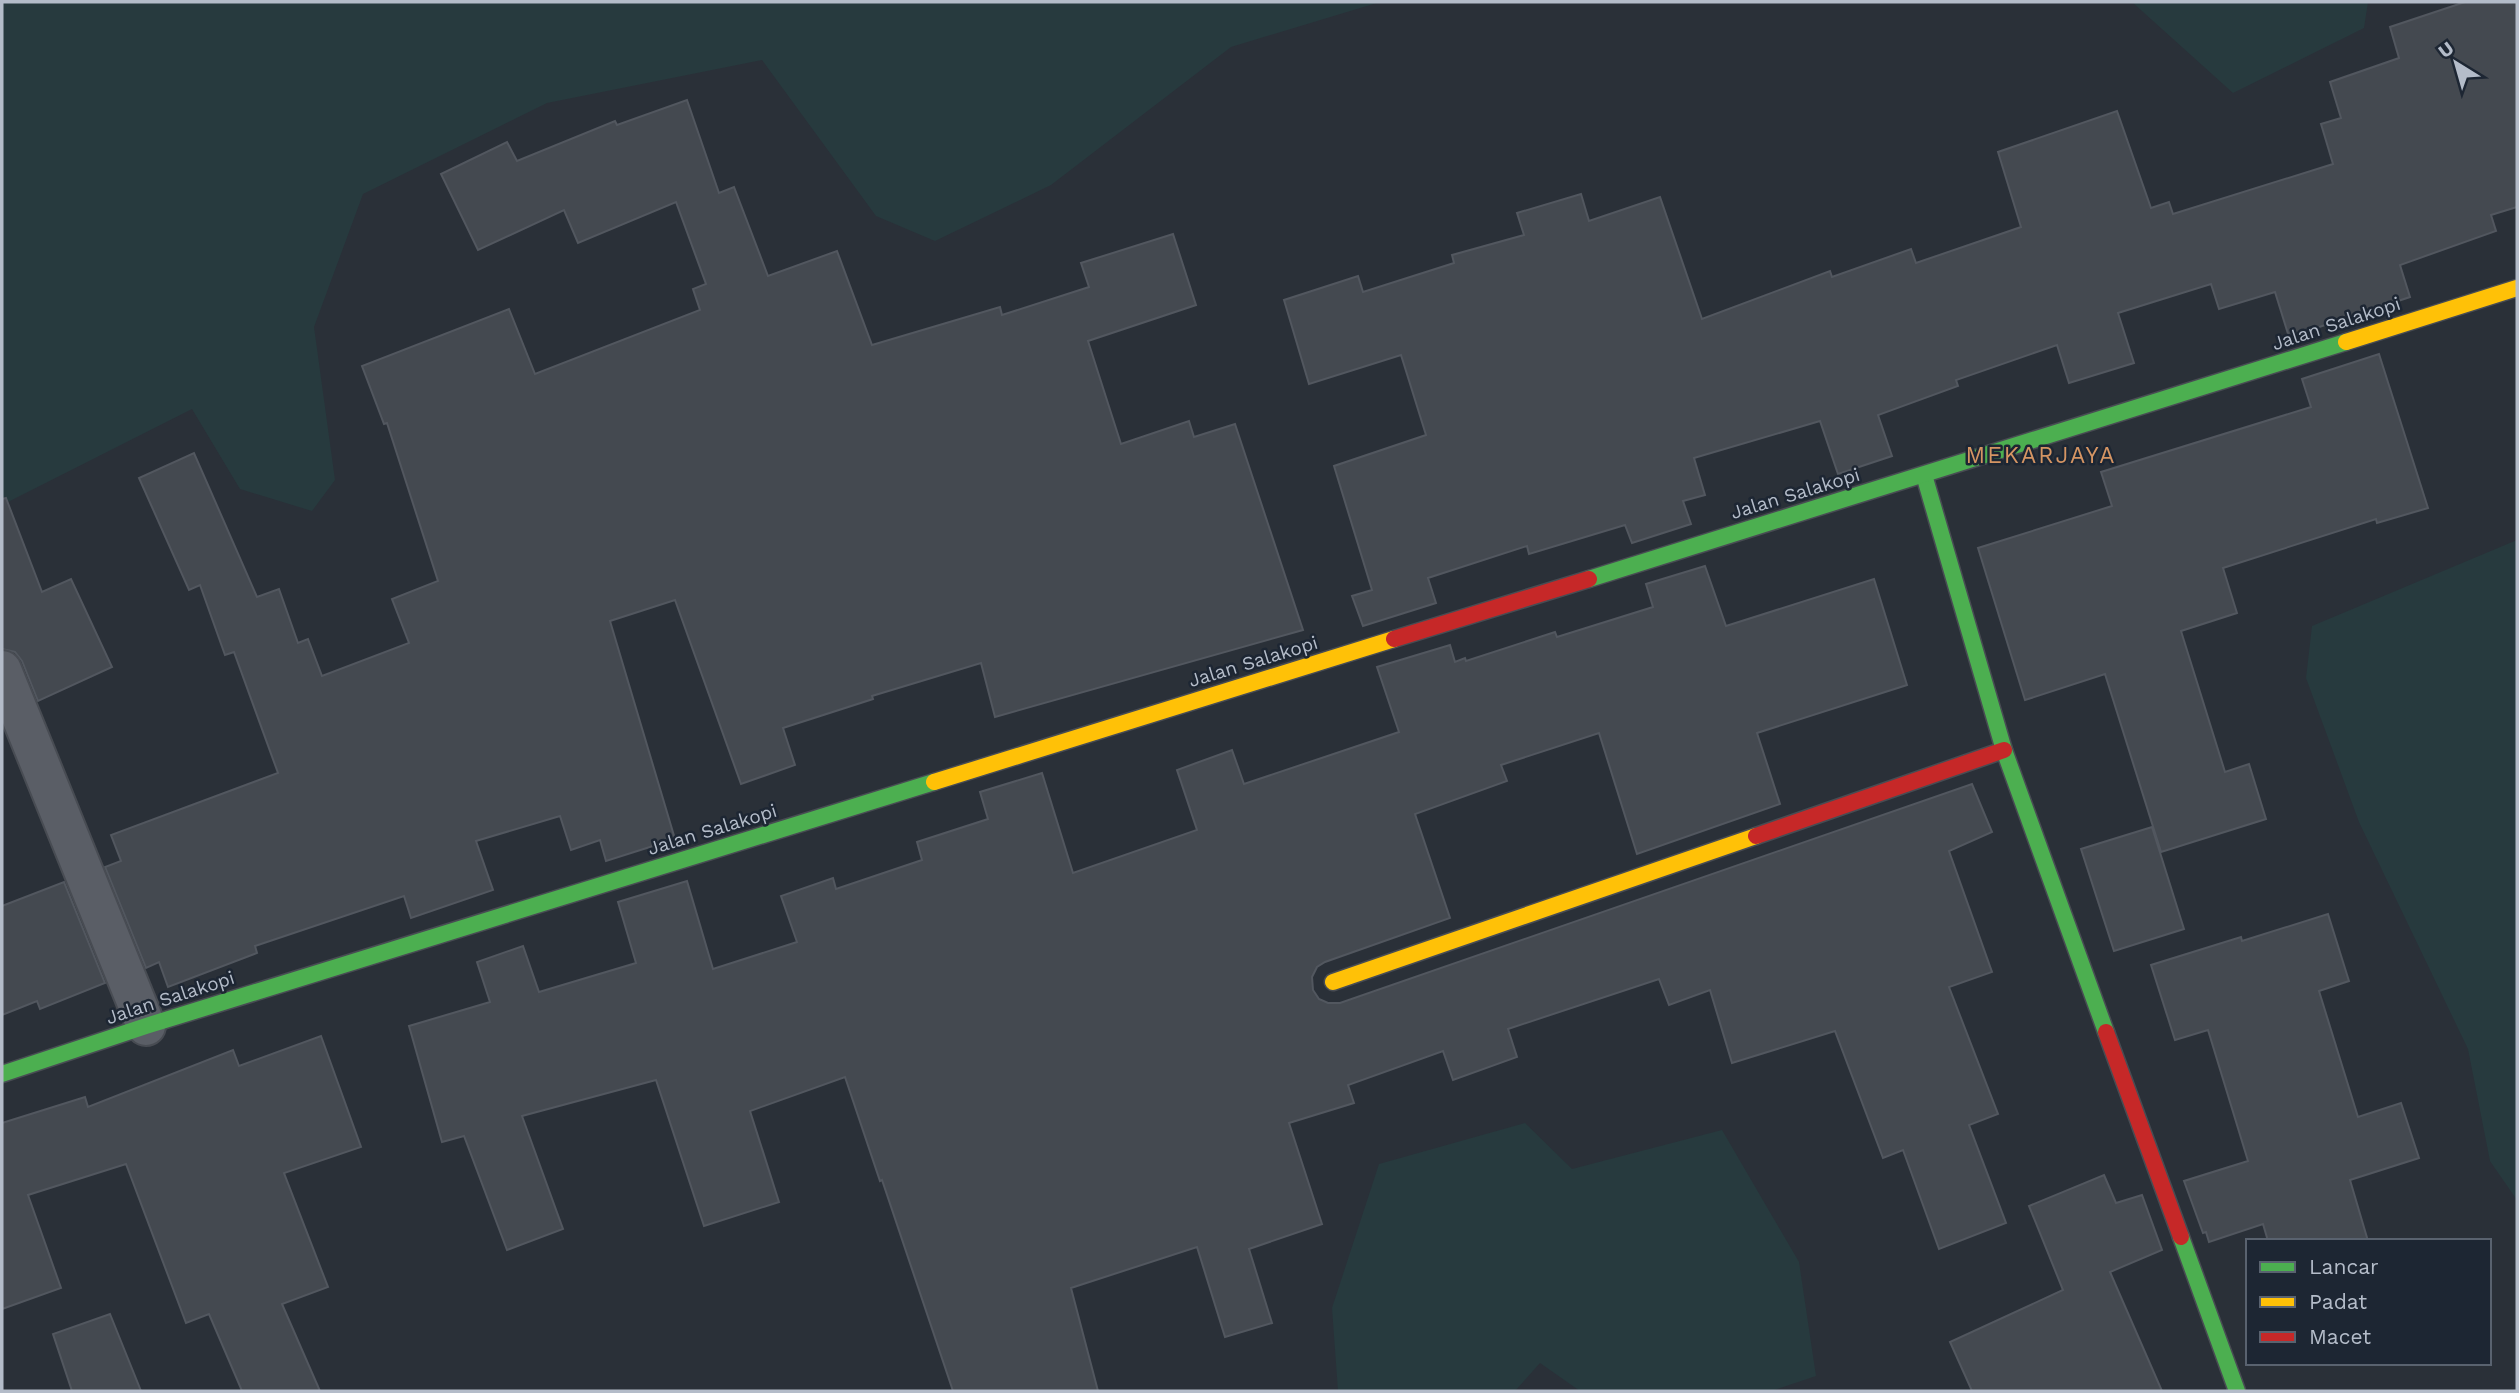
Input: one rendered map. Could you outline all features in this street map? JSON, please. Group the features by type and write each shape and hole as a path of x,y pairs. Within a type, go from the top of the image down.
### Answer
{"street":[{"name":"Jalan Salakopi","path":"2,1074 146,1026 1924,475 2517,288"},
{"path":"1924,475 2004,750 2237,1391"},
{"path":"2,670 146,1026"},
{"path":"1333,982 2004,750"}],"green space":[{"path":"2,2 1380,2 1231,47 1051,185 935,241 876,216 762,60 547,103 363,194 314,327 335,480 312,511 240,489 192,409 2,505"},
{"path":"2132,2 2368,2 2364,28 2233,93"},
{"path":"2517,540 2517,1200 2490,1161 2468,1049 2359,822 2306,678 2312,626"},
{"path":"1525,1123 1572,1169 1722,1130 1799,1262 1816,1376 1771,1391 1580,1391 1540,1363 1515,1391 1338,1391 1332,1308 1379,1164"}],"building":[{"path":"2465,2 2517,2 2517,207 2491,215 2496,231 2400,265 2410,297 2289,337 2275,292 2219,309 2211,284 2118,313 2134,363 2069,383 2057,345 1956,380 1958,386 1878,415 1892,456 1838,474 1820,421 1694,458 1705,495 1683,501 1691,524 1632,543 1625,525 1529,554 1527,546 1428,578 1436,603 1363,626 1352,596 1372,590 1334,466 1426,435 1401,355 1309,384 1284,300 1358,276 1363,292 1454,263 1452,255 1524,235 1517,213 1581,194 1589,221 1660,197 1702,319 1830,271 1832,277 1911,249 1916,263 2021,227 1998,152 2117,111 2151,208 2169,202 2173,214 2333,164 2321,124 2341,118 2330,82 2399,58 2390,27"},
{"path":"687,100 719,193 734,187 768,276 837,251 872,345 1000,307 1002,315 1089,287 1081,263 1173,234 1196,305 1088,341 1121,444 1189,421 1194,437 1235,424 1303,630 995,717 981,663 872,696 873,699 783,728 795,765 741,784 675,600 610,621 675,839 606,861 600,840 571,850 560,816 476,841 493,890 411,918 404,896 255,946 257,953 168,987 159,962 146,968 105,867 121,861 111,835 278,773 234,652 225,655 200,585 189,590 139,478 194,453 257,597 279,589 298,643 308,639 322,676 409,643 392,599 438,581 387,423 384,424 362,366 509,309 535,374 700,310 693,289 706,284 676,202 578,243 564,210 478,250 441,174 507,142 517,161 615,121 617,125"},
{"path":"2379,354 2428,508 2377,523 2376,519 2223,568 2237,613 2181,631 2225,772 2249,764 2266,819 2161,852 2105,674 2025,700 1978,548 2112,506 2101,472 2311,407 2302,379"},
{"path":"6,498 42,592 71,579 112,667 38,701 22,661 15,652 2,649 2,499"},
{"path":"1705,566 1726,626 1874,579 1907,685 1757,733 1780,804 1637,854 1599,733 1501,765 1507,781 1415,814 1450,918 1325,962 1317,967 1312,977 1313,990 1319,999 1328,1003 1340,1003 1972,784 1992,832 1949,851 1992,972 1949,987 1998,1114 1969,1125 2006,1223 1939,1249 1903,1150 1883,1158 1835,1031 1732,1063 1710,990 1669,1005 1659,979 1508,1029 1517,1057 1453,1080 1443,1051 1348,1085 1354,1103 1289,1123 1322,1224 1249,1249 1272,1323 1225,1337 1197,1247 1071,1288 1098,1391 953,1391 845,1077 750,1111 779,1202 704,1226 656,1080 522,1116 563,1229 507,1250 464,1136 442,1142 409,1026 490,1002 477,962 523,946 539,992 636,963 618,902 687,881 713,969 797,942 781,896 833,878 836,889 922,860 917,842 988,819 980,792 1042,773 1073,873 1197,830 1177,770 1232,750 1244,784 1399,732 1377,667 1450,645 1455,662 1465,658 1466,661 1555,632 1557,637 1653,607 1646,584"},
{"path":"2152,827 2184,929 2114,951 2081,849"},
{"path":"64,882 105,983 40,1009 37,1001 2,1015 2,906"},
{"path":"2328,914 2349,981 2319,991 2358,1117 2401,1103 2419,1158 2350,1180 2367,1239 2267,1239 2263,1224 2209,1242 2206,1232 2203,1233 2184,1181 2248,1161 2208,1030 2175,1040 2151,965 2241,937 2242,941"},
{"path":"321,1036 361,1147 284,1173 328,1287 282,1304 320,1391 242,1391 209,1314 186,1323 126,1164 28,1195 61,1288 2,1309 2,1123 85,1097 88,1107 233,1050 239,1066"},
{"path":"2104,1175 2116,1203 2142,1195 2162,1250 2110,1272 2162,1391 1972,1391 1950,1342 2063,1290 2029,1206"},
{"path":"110,1314 141,1391 72,1391 53,1334"}],"traffic: fast":[{"path":"1589,579 2346,342"},
{"path":"1924,475 2004,750 2106,1032"},
{"path":"2,1074 146,1026 934,782"},
{"path":"2181,1237 2237,1391"}],"traffic: slow":[{"path":"2346,342 2517,288"},
{"path":"934,782 1394,639"},
{"path":"1333,982 1756,836"}],"traffic: jam":[{"path":"1394,639 1589,579"},
{"path":"1756,836 2004,750"},
{"path":"2106,1032 2181,1237"}],"district":[{"name":"MEKARJAYA","path":"2041,455"}]}
